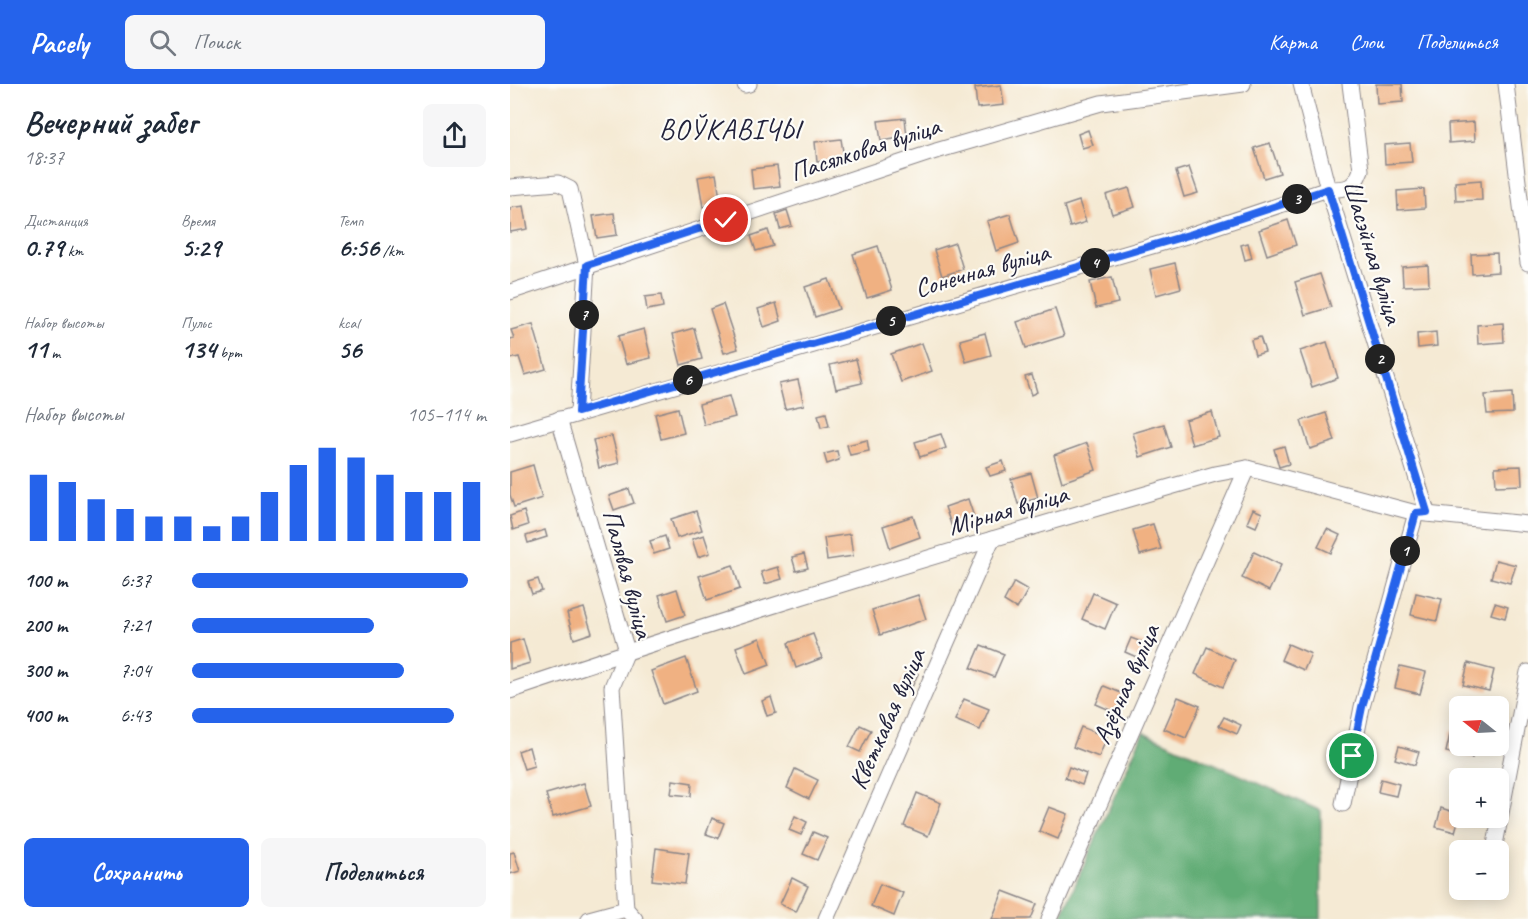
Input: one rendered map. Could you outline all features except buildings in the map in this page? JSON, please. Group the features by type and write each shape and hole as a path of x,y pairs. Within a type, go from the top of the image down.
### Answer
{"street":[{"name":"Пасялковая вуліца","path":"510,292 936,151 1101,103 1243,84"},
{"name":"Шасэйная вуліца","path":"1301,84 1328,189 1427,512 1416,513 1362,707 1343,804"},
{"name":"Сонечная вуліца","path":"510,434 578,412 1192,234 1328,189 1349,189 1357,183 1361,170 1350,84"},
{"path":"1506,84 1528,263"},
{"path":"510,187 558,183 570,189 587,265 578,412"},
{"name":"Палявая вуліца","path":"559,418 627,651 612,687 631,914"},
{"name":"Мірная вуліца","path":"510,691 627,651 992,539 1215,474 1248,468 1416,513 1528,524"},
{"name":"Азёрная вуліца","path":"1049,919 1248,468"},
{"name":"Кветкавая вуліца","path":"826,919 992,539"},
{"path":"1496,840 1528,672"},
{"path":"589,919 631,914"}],"green space":[{"path":"1143,732 1321,811 1321,919 1060,919"}],"district":[{"name":"ВОЎКАВІЧЫ","path":"730,129"}],"route":[{"path":"726,220 587,265 578,412 1192,234 1328,189 1427,512 1416,513 1362,707 1352,756"}]}
